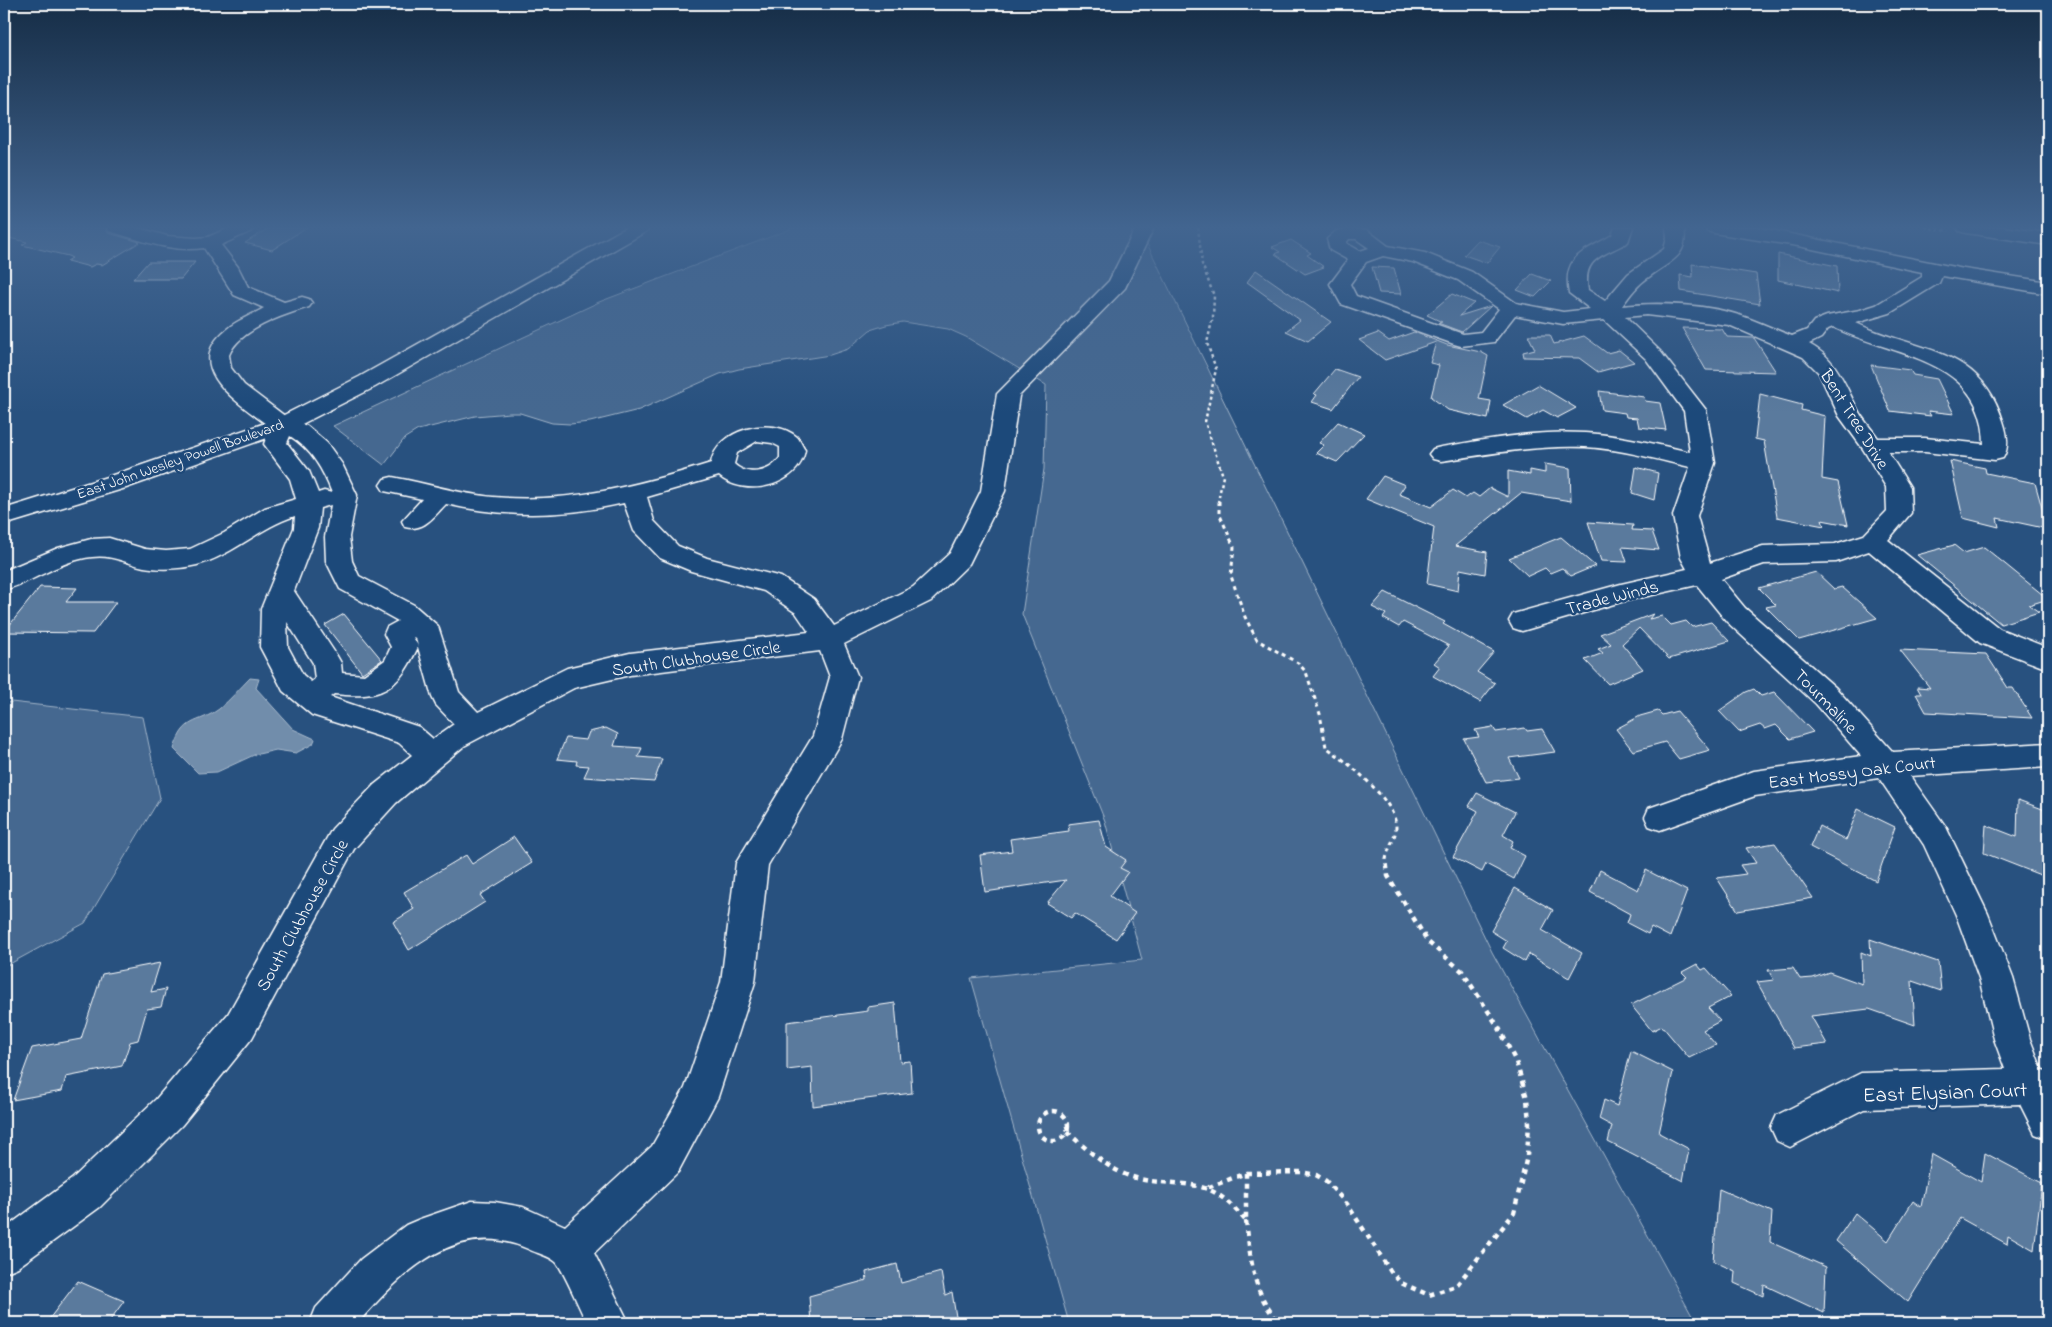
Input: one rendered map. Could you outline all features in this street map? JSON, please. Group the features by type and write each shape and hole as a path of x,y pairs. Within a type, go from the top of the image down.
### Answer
{"street":[{"path":"239,289 281,308"},
{"name":"East John Wesley Powell Boulevard","path":"4,501 190,442 275,419 352,373 503,289"},
{"name":"East John Wesley Powell Boulevard","path":"4,517 126,479 366,382 531,289"},
{"name":"South Clubhouse Circle","path":"4,1253 86,1193 169,1112 240,1026 343,839 385,794 432,756 474,726 568,679 621,666 829,640 922,594 960,558 993,491 1008,394 1113,289"},
{"path":"1342,289 1348,300 1461,340 1487,338 1510,308 1483,289"},
{"name":"Tourmaline","path":"1577,289 1578,293 1607,311 1653,355 1695,410 1703,464 1685,516 1694,558 1704,575 1736,615 1826,696 1886,766 1935,836 1972,914 1996,978 2012,1039 2039,1088 2048,1121"},
{"path":"1607,311 1625,289"},
{"path":"1793,344 1814,334 1821,325 1834,320 1864,316 1883,309 1916,289"},
{"path":"302,303 281,308 234,333 223,345 218,355 220,368 236,390 275,419 299,431 319,448 334,469 345,495 337,536 339,561 349,582 405,612 428,633 446,697 474,726"},
{"name":"Bent Tree Drive","path":"1510,308 1563,318 1607,311 1646,309 1734,320 1810,353 1828,370 1850,416 1872,444 1898,487 1899,513 1873,541 1836,553 1764,555 1704,575"},
{"path":"1834,320 1851,330 1918,350 1944,361 1969,377 1984,395 1997,436 1995,453 1924,445 1872,444"},
{"path":"275,419 275,444 301,477 309,502 306,528 274,609 274,647 293,682 320,690 363,686 384,676 395,667 405,647 397,634 417,623"},
{"path":"1441,454 1525,442 1586,440 1635,446 1703,464"},
{"path":"392,485 475,503 535,507 588,502 635,493 723,467"},
{"path":"570,1248 665,1159 700,1097 738,982 752,863 827,739 844,677 829,640 805,606 784,590 758,579 684,559 669,552 643,525 636,506 635,493"},
{"path":"4,581 67,554 91,548 108,547 126,554 159,560 194,557 233,539 274,514 309,502 345,495"},
{"path":"414,521 440,496"},
{"path":"1873,541 1990,636 2048,658"},
{"name":"Trade Winds","path":"1522,621 1621,593 1704,575"},
{"path":"281,591 327,663 320,690 322,707 409,735 432,756"},
{"name":"East Mossy Oak Court","path":"1660,817 1754,784 1886,766 2048,755"},
{"name":"East Elysian Court","path":"1790,1128 1861,1091 2039,1088"},
{"path":"331,1323 374,1273 420,1239 472,1220 495,1221 523,1227 570,1248 609,1323"}],"path":[{"path":"1207,1188 1246,1173 1315,1175 1328,1183 1341,1195 1391,1272 1402,1283 1429,1295 1456,1286 1514,1214 1527,1156 1529,1123 1527,1098 1516,1062 1499,1028 1462,971 1428,942 1388,876 1386,858 1396,827 1393,815 1374,788 1355,768 1326,747 1323,740 1320,714 1306,672 1298,663 1257,640 1245,617 1230,576 1234,547 1219,513 1218,504 1224,476 1205,422 1216,369 1208,343 1209,328 1213,317 1214,296 1211,289"},
{"path":"1049,1111 1058,1112 1068,1122 1067,1132 1065,1137 1056,1142 1045,1140 1039,1131 1039,1121 1049,1111"},
{"path":"1067,1132 1096,1158 1117,1171 1147,1181 1207,1188 1226,1200 1246,1221"},
{"path":"1246,1173 1246,1221 1252,1277 1265,1306 1280,1323"}],"shaded area":[{"path":"633,289 1169,289 1492,952 1696,1323 1069,1323 971,978 1142,960 1105,821 1022,614 1044,469 1046,385 966,337 948,329 903,322 870,330 848,349 830,355 739,369 720,374 639,410 590,422 552,423 520,413 510,413 475,416 418,430 405,438 384,465 333,426 599,302"},
{"path":"250,678 259,679 256,688 293,729 315,739 313,744 296,753 276,750 254,755 217,772 198,773 174,749 178,738 187,726 219,709"},
{"path":"11,702 143,717 160,798 85,923 4,967 4,704"}],"building":[{"path":"1257,289 1283,289 1331,322 1308,341 1286,331 1300,320"},
{"path":"1378,289 1400,289 1401,294 1379,293"},
{"path":"1518,289 1543,289 1535,297"},
{"path":"1681,289 1758,289 1760,304 1681,291"},
{"path":"1819,289 1838,289 1838,293"},
{"path":"1452,294 1474,303 1459,316 1491,306 1462,332 1438,323 1442,322 1427,315"},
{"path":"1682,328 1722,329 1727,337 1754,338 1776,372 1706,370"},
{"path":"1414,332 1447,345 1481,352 1488,356 1479,399 1491,401 1488,419 1448,410 1431,397 1439,365 1430,363 1436,342 1385,360 1359,340 1378,333 1389,341"},
{"path":"1528,335 1550,335 1554,344 1584,336 1607,353 1619,350 1634,362 1598,372 1579,358 1524,357 1523,352 1535,349"},
{"path":"1871,365 1910,370 1913,375 1937,379 1954,414 1928,411 1931,416 1890,411"},
{"path":"1335,369 1358,377 1333,409 1312,402 1317,395 1314,394"},
{"path":"1538,385 1576,408 1557,418 1543,410 1527,419 1503,405"},
{"path":"1599,391 1644,397 1645,401 1660,403 1666,430 1639,427 1637,418 1626,417 1625,413 1602,410"},
{"path":"1760,394 1802,405 1801,410 1825,416 1822,479 1838,482 1848,525 1822,520 1824,526 1777,517 1764,441 1755,439"},
{"path":"1338,422 1364,434 1337,462 1316,453 1324,445 1319,443"},
{"path":"1950,461 1985,468 1986,473 2035,483 2048,529 1997,518 1999,527 1963,518"},
{"path":"1545,464 1570,468 1571,501 1521,493 1455,546 1487,552 1485,574 1460,569 1458,591 1427,584 1434,527 1366,499 1383,476 1405,485 1399,494 1431,507 1453,490 1466,498 1473,493 1479,497 1490,488 1508,497 1508,471 1530,475 1530,470 1545,473"},
{"path":"1636,467 1658,473 1654,500 1632,493"},
{"path":"1588,522 1633,525 1632,530 1652,531 1659,550 1622,547 1627,562 1601,561"},
{"path":"1561,537 1595,566 1571,576 1562,568 1550,573 1545,568 1528,576 1509,558"},
{"path":"1954,545 1964,553 1984,547 2048,599 2029,605 2039,612 2001,624 1917,555"},
{"path":"1816,572 1834,589 1842,587 1877,618 1799,640 1766,607 1776,605 1759,588"},
{"path":"40,587 77,588 66,602 116,602 93,633 4,632"},
{"path":"1385,592 1445,622 1443,624 1494,652 1477,672 1495,683 1480,702 1433,676 1440,667 1434,663 1449,646 1403,622 1399,627 1383,618 1386,614 1372,607"},
{"path":"344,614 382,660 362,673 325,625"},
{"path":"1653,614 1649,619 1662,616 1671,625 1686,621 1692,627 1711,622 1729,641 1669,659 1639,628 1622,644 1643,669 1608,684 1585,660 1603,653 1598,649 1611,644 1600,634"},
{"path":"1900,650 1986,654 2008,688 2013,688 2032,718 1926,712 1916,694 1921,694 1917,687 1930,688"},
{"path":"1754,689 1761,696 1774,692 1813,732 1790,739 1776,725 1765,729 1760,725 1739,732 1719,711 1746,692"},
{"path":"1658,711 1662,715 1677,711 1710,750 1679,759 1665,742 1633,751 1616,729 1640,716"},
{"path":"1493,727 1496,732 1525,728 1527,731 1542,729 1555,752 1509,758 1519,778 1486,782 1464,739 1479,737 1475,730"},
{"path":"606,728 618,734 614,746 642,748 638,757 662,759 654,782 584,777 589,766 576,765 577,761 557,759 566,738 586,740 589,732"},
{"path":"1477,793 1515,812 1503,835 1513,841 1510,848 1525,856 1514,879 1486,864 1482,872 1453,857 1478,811 1469,806"},
{"path":"2018,800 2048,811 2048,878 1984,853 1986,825 2017,837"},
{"path":"1858,809 1895,827 1876,881 1810,847 1819,826 1846,840"},
{"path":"1099,820 1106,847 1126,860 1120,868 1128,872 1110,896 1135,913 1116,939 1075,913 1071,918 1047,903 1066,880 985,892 980,855 1012,851 1010,839 1069,831 1068,824"},
{"path":"514,837 532,863 480,895 485,902 409,950 393,922 414,909 404,892 466,855 472,864"},
{"path":"1775,843 1813,898 1738,911 1717,878 1746,874 1740,865 1756,863 1746,848"},
{"path":"1600,870 1638,890 1646,870 1687,891 1670,937 1651,927 1648,934 1627,923 1630,914 1590,892"},
{"path":"1515,888 1553,910 1542,930 1582,953 1569,978 1529,954 1525,962 1503,948 1507,941 1491,931"},
{"path":"1870,939 1938,962 1941,991 1912,981 1915,1025 1869,1009 1811,1016 1827,1044 1794,1048 1757,982 1774,980 1768,970 1793,968 1800,979 1813,978 1829,972 1862,984 1861,952 1871,956"},
{"path":"160,963 151,992 166,989 161,1007 147,1009 138,1040 130,1042 122,1066 66,1077 62,1091 13,1100 32,1048 81,1039 102,974"},
{"path":"1697,964 1702,970 1706,968 1731,996 1708,1008 1720,1021 1703,1030 1716,1045 1689,1058 1662,1026 1652,1031 1631,1005 1687,977 1682,972"},
{"path":"895,1003 900,1062 910,1061 912,1093 813,1106 812,1067 787,1070 787,1022 868,1011 868,1007"},
{"path":"1631,1051 1673,1072 1659,1133 1689,1149 1683,1181 1608,1142 1612,1126 1599,1119 1604,1100 1617,1106"},
{"path":"1985,1153 2042,1183 2034,1250 2008,1235 2007,1244 1960,1218 1908,1302 1836,1241 1855,1213 1888,1241 1913,1201 1921,1207 1931,1154 1981,1182"},
{"path":"1719,1189 1772,1212 1770,1242 1826,1267 1824,1313 1764,1285 1763,1296 1734,1283 1735,1271 1713,1261"},
{"path":"897,1264 901,1283 941,1272 945,1295 952,1292 957,1323 893,1323 892,1318 872,1323 811,1323 809,1296 867,1280 866,1272"},
{"path":"78,1281 124,1301 108,1323 46,1323"}]}
